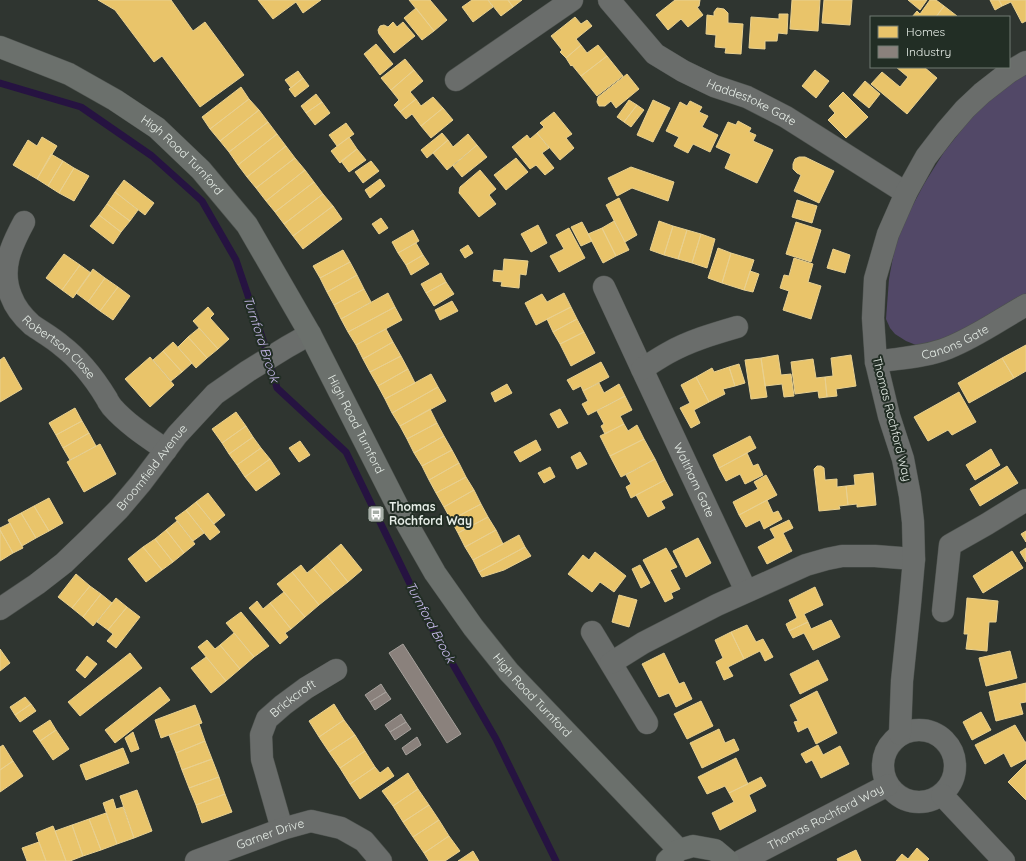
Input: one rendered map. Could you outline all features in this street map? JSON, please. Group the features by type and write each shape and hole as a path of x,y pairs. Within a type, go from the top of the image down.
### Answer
{"main road":[{"name":"High Road Turnford","path":"0,47 68,74 115,100 157,128 201,170 247,225 310,334 406,521 435,573 473,627 509,672 673,855"},
{"path":"673,855 693,846 716,850 728,861"}],"street":[{"path":"456,80 572,0"},
{"name":"Haddestoke Gate","path":"609,0 655,54 683,71 714,86 747,97 786,117 906,193"},
{"name":"Thomas Rochford Way","path":"900,734 902,681 914,559 913,522 903,459 889,416 876,362 873,318 875,279 888,234 906,193 926,157 965,109 982,93 1009,72 1026,62"},
{"name":"Robertson Close","path":"24,222 15,238 5,268 8,289 13,302 31,324 61,345 84,367 111,405 129,423 166,450"},
{"name":"Waltham Gate","path":"604,287 746,592"},
{"name":"Canons Gate","path":"876,362 928,354 948,348 967,339 1026,305"},
{"path":"642,370 667,353 688,343 711,334 737,327"},
{"name":"Broomfield Avenue","path":"0,609 37,584 64,563 119,509 177,436 215,394 248,371 310,334"},
{"path":"943,611 950,545 1026,500"},
{"path":"611,663 643,643 717,605 806,565 842,556 875,556 914,559"},
{"path":"592,632 647,723"},
{"name":"Brickcroft","path":"282,829 262,759 261,735 267,719 283,705 306,688 336,670"},
{"path":"914,729 932,731 951,747 956,763 954,777 942,795 925,803 905,800 888,786 882,768 886,750 900,734 914,729"},
{"name":"Thomas Rochford Way","path":"741,861 888,786"},
{"path":"942,795 1004,861"},
{"name":"Garner Drive","path":"196,861 282,829 311,821 341,828 364,841 381,861"}],"shaded area":[{"path":"1026,72 1026,294 940,341 916,345 906,341 895,334 890,328 886,319 889,279 895,246 907,216 924,184 944,152 971,118 990,100"}],"building: Homes":[{"path":"98,0 171,0 193,31 205,22 244,75 200,107 162,56 154,62 115,10"},
{"path":"258,0 321,0 303,13 296,2 273,19"},
{"path":"409,0 430,0 447,20 434,31"},
{"path":"472,0 488,0 493,7 473,22 462,7"},
{"path":"488,0 508,0 513,7 501,16"},
{"path":"508,0 522,0 513,7"},
{"path":"675,0 700,0 699,6 697,7 703,15 688,27 681,19 668,30 656,15"},
{"path":"792,0 820,0 818,31 790,29"},
{"path":"824,0 852,0 850,25 822,23"},
{"path":"908,0 927,0 920,10"},
{"path":"930,0 936,0 944,6 937,16 913,16 917,11 920,14"},
{"path":"990,0 999,0 1002,6 995,10"},
{"path":"999,0 1026,0 1026,21 1022,23 1011,2 1002,6"},
{"path":"944,6 957,16 937,16"},
{"path":"416,8 434,31 422,40 404,18"},
{"path":"717,8 724,9 728,13 728,23 743,24 741,54 725,53 726,48 715,47 716,35 706,34 707,15 714,16 714,12"},
{"path":"779,14 788,14 787,34 778,33 777,41 765,41 765,49 749,48 751,17 779,19"},
{"path":"575,17 581,24 587,20 592,26 576,39 581,45 566,58 560,52 562,50 551,36"},
{"path":"393,22 397,27 403,22 415,36 394,53 379,34 378,30 380,26 384,25 388,27"},
{"path":"376,44 393,64 380,75 364,54"},
{"path":"581,45 587,53 598,45 607,56 581,76 572,65 571,66 566,58"},
{"path":"607,56 623,76 597,96 581,76"},
{"path":"405,59 414,70 391,90 381,78"},
{"path":"897,68 925,68 937,78 907,114 871,84 882,72 900,87 908,77"},
{"path":"414,70 423,81 410,92 416,99 400,112 394,105 399,100 391,90"},
{"path":"815,70 829,81 816,98 802,86"},
{"path":"298,71 303,78 291,88 285,80"},
{"path":"627,74 639,89 616,108 611,101 605,106 599,106 597,102 598,97"},
{"path":"303,78 309,86 295,97 289,89"},
{"path":"865,81 880,94 869,108 853,95"},
{"path":"241,87 249,99 210,129 202,117"},
{"path":"843,92 868,117 846,138 828,120 835,113 829,106"},
{"path":"316,94 322,102 306,113 301,106"},
{"path":"433,97 443,108 421,126 412,114 406,119 400,112 416,99 421,106"},
{"path":"249,99 259,110 220,141 210,129"},
{"path":"629,100 637,105 624,122 617,117"},
{"path":"653,100 670,108 653,142 637,135"},
{"path":"690,101 702,107 699,112 708,116 702,127 718,135 710,152 693,144 688,153 674,146 679,137 666,131 680,102 687,106"},
{"path":"322,102 330,113 315,125 306,113"},
{"path":"637,105 644,110 631,127 624,122"},
{"path":"443,108 453,120 431,138 421,126"},
{"path":"259,110 268,122 229,152 220,141"},
{"path":"554,112 572,134 566,138 574,148 560,160 537,133 544,127 540,123"},
{"path":"738,121 751,128 749,132 756,135 753,141 773,150 757,183 725,168 731,154 716,147 728,122 736,125"},
{"path":"268,122 277,134 238,165 229,152"},
{"path":"346,123 354,134 337,146 329,135"},
{"path":"442,133 448,140 427,158 421,150"},
{"path":"537,133 549,148 542,153 554,168 545,175 536,165 530,169 512,147 527,135 530,139"},
{"path":"277,134 286,146 247,177 238,165"},
{"path":"468,134 477,145 447,170 433,153 448,140 453,147"},
{"path":"42,137 57,146 37,179 13,165 28,140 37,146"},
{"path":"349,137 357,149 340,163 331,151"},
{"path":"477,145 487,157 462,177 453,166"},
{"path":"286,146 295,158 256,188 247,177"},
{"path":"357,149 366,160 349,172 341,161"},
{"path":"51,154 63,161 48,186 37,179"},
{"path":"805,157 834,171 819,203 794,191 801,175 793,169 793,164 795,159"},
{"path":"295,158 305,170 266,201 256,188"},
{"path":"516,158 528,172 506,190 494,175"},
{"path":"63,161 74,168 59,193 48,186"},
{"path":"371,161 379,171 363,183 355,172"},
{"path":"631,167 674,182 668,201 632,188 617,196 608,178"},
{"path":"74,168 89,176 74,201 59,193"},
{"path":"305,170 314,182 275,212 266,201"},
{"path":"480,170 496,189 489,195 496,204 479,217 459,193 460,187"},
{"path":"380,179 385,186 370,198 365,190"},
{"path":"124,180 154,203 145,215 115,192"},
{"path":"314,182 323,194 284,224 275,212"},
{"path":"115,192 138,210 130,221 107,204"},
{"path":"323,194 333,206 293,236 284,224"},
{"path":"619,198 637,235 625,242 606,205"},
{"path":"797,200 817,206 812,223 792,217"},
{"path":"107,204 130,221 121,232 99,215"},
{"path":"333,206 342,219 303,249 293,236"},
{"path":"99,215 121,232 113,244 90,226"},
{"path":"381,218 388,228 379,234 372,224"},
{"path":"614,221 629,250 616,256 602,228"},
{"path":"659,221 673,226 664,255 650,250"},
{"path":"582,222 592,241 581,246 571,227"},
{"path":"796,222 821,230 811,262 786,254"},
{"path":"538,225 547,243 531,252 521,234"},
{"path":"673,226 687,230 678,259 664,255"},
{"path":"569,228 585,258 559,272 550,256 564,249 556,235"},
{"path":"602,228 616,256 603,263 588,234"},
{"path":"413,230 419,241 398,253 392,242"},
{"path":"687,230 701,234 692,263 678,259"},
{"path":"701,234 715,239 707,268 692,263"},
{"path":"416,243 423,255 406,265 398,253"},
{"path":"468,245 473,253 465,258 460,250"},
{"path":"718,248 731,253 722,283 708,278"},
{"path":"833,249 850,255 845,273 827,268"},
{"path":"343,250 350,262 320,278 313,266"},
{"path":"731,253 754,260 744,290 722,283"},
{"path":"64,254 80,265 62,290 46,278"},
{"path":"423,255 429,264 411,275 406,265"},
{"path":"794,258 813,264 808,282 821,286 811,319 783,310 789,291 780,288 784,275 789,276"},
{"path":"504,259 528,261 526,275 520,274 519,288 501,286 502,282 493,281 494,270 503,271"},
{"path":"350,262 357,275 327,292 320,278"},
{"path":"80,265 91,273 73,298 62,290"},
{"path":"93,269 105,278 88,302 76,293"},
{"path":"750,271 759,274 753,292 744,290"},
{"path":"441,273 446,282 426,293 421,284"},
{"path":"357,275 364,289 334,305 327,292"},
{"path":"105,278 118,287 100,311 88,302"},
{"path":"446,282 454,294 434,306 426,293"},
{"path":"118,287 130,296 113,320 100,311"},
{"path":"364,289 371,302 341,319 334,305"},
{"path":"388,293 395,307 348,332 341,319"},
{"path":"564,293 571,307 536,325 525,303 542,294 547,302"},
{"path":"452,301 458,311 440,320 435,310"},
{"path":"208,307 214,314 210,318 229,339 218,349 193,321"},
{"path":"395,307 402,320 356,345 348,332"},
{"path":"571,307 577,319 553,332 547,319"},
{"path":"577,319 584,332 560,344 553,332"},
{"path":"199,328 218,349 207,358 188,337"},
{"path":"386,329 393,342 363,359 356,345"},
{"path":"584,332 595,353 571,366 560,344"},
{"path":"188,337 207,358 196,368 178,347"},
{"path":"173,342 192,363 182,372 163,351"},
{"path":"393,342 401,356 370,372 363,359"},
{"path":"1026,345 1026,371 1014,378 1002,358"},
{"path":"163,351 182,372 171,381 153,360"},
{"path":"778,355 781,375 791,374 794,396 784,397 782,384 765,386 761,358"},
{"path":"851,355 856,386 836,389 837,396 827,397 825,377 833,376 831,358"},
{"path":"401,356 408,369 378,386 370,372"},
{"path":"4,357 22,389 0,402 0,360"},
{"path":"150,357 174,385 150,407 125,379"},
{"path":"761,358 767,397 751,399 745,360"},
{"path":"1002,358 1014,378 969,403 958,383"},
{"path":"813,359 816,378 825,377 827,397 819,398 818,391 795,394 791,362"},
{"path":"601,362 609,377 583,391 581,386 573,390 567,380"},
{"path":"739,364 745,383 735,386 729,367"},
{"path":"729,367 735,386 723,389 725,394 709,402 696,377 712,368 714,372"},
{"path":"408,369 415,383 385,399 378,386"},
{"path":"431,374 438,387 392,413 385,399"},
{"path":"696,377 709,402 694,410 700,423 691,428 680,408 690,403 681,385"},
{"path":"599,383 604,393 619,384 625,396 588,415 582,404 588,401 583,391"},
{"path":"507,384 512,393 495,402 491,393"},
{"path":"438,387 446,401 400,426 392,413"},
{"path":"959,392 976,422 952,435 948,430 928,441 914,417"},
{"path":"625,396 632,410 620,416 624,424 605,434 601,426 604,424 597,411"},
{"path":"75,408 82,421 56,435 49,423"},
{"path":"430,409 437,423 407,439 400,426"},
{"path":"560,409 568,423 558,428 550,414"},
{"path":"236,412 246,426 222,443 212,429"},
{"path":"82,421 89,433 63,448 56,435"},
{"path":"437,423 444,436 414,453 407,439"},
{"path":"624,424 628,431 637,425 644,439 610,456 600,436"},
{"path":"246,426 253,437 229,454 222,443"},
{"path":"89,433 96,446 70,460 63,448"},
{"path":"444,436 452,450 422,466 414,453"},
{"path":"750,436 756,448 719,468 713,455"},
{"path":"253,437 261,448 237,465 229,454"},
{"path":"644,439 655,459 621,477 610,456"},
{"path":"536,440 541,450 520,462 514,452"},
{"path":"300,441 310,455 299,462 289,448"},
{"path":"100,444 116,474 84,492 67,462"},
{"path":"261,448 270,459 245,477 237,465"},
{"path":"991,449 1000,465 975,480 966,465"},
{"path":"452,450 459,463 429,480 422,466"},
{"path":"580,452 587,464 577,469 571,457"},
{"path":"747,453 753,466 758,464 763,475 745,484 740,474 726,481 719,468"},
{"path":"270,459 280,474 256,491 245,477"},
{"path":"655,459 665,480 631,498 626,487 631,484 626,475"},
{"path":"459,463 466,477 436,493 429,480"},
{"path":"817,466 824,468 825,480 837,479 837,487 846,486 848,505 839,506 840,509 819,511 814,469"},
{"path":"1007,466 1018,483 980,506 970,489"},
{"path":"550,467 555,477 544,483 538,473"},
{"path":"873,473 876,505 857,507 857,504 848,505 846,486 855,485 854,475"},
{"path":"766,475 777,495 739,515 733,502 758,489 754,482"},
{"path":"466,477 474,490 444,507 436,493"},
{"path":"665,480 673,495 661,501 665,508 648,517 636,495"},
{"path":"474,490 481,504 451,520 444,507"},
{"path":"208,493 225,515 214,524 196,502"},
{"path":"49,498 63,523 49,531 34,506"},
{"path":"767,500 773,513 778,511 782,519 764,529 760,520 746,527 739,515"},
{"path":"196,502 220,532 210,540 186,510"},
{"path":"481,504 488,517 458,533 451,520"},
{"path":"34,506 49,531 36,538 21,513"},
{"path":"186,510 204,533 193,541 175,518"},
{"path":"21,513 36,538 22,546 8,520"},
{"path":"488,517 496,530 465,547 458,533"},
{"path":"789,520 793,528 783,533 792,551 767,564 758,547 775,538 770,529"},
{"path":"177,521 195,544 184,553 166,530"},
{"path":"10,523 23,548 13,553 0,530 0,528"},
{"path":"0,530 13,553 0,561"},
{"path":"166,530 184,553 173,562 155,539"},
{"path":"496,530 503,544 473,560 465,547"},
{"path":"1026,531 1026,542 1021,534"},
{"path":"519,535 525,547 479,572 473,560"},
{"path":"698,538 711,563 686,577 673,551"},
{"path":"155,539 173,562 162,570 143,547"},
{"path":"341,544 362,570 348,582 327,556"},
{"path":"143,547 162,570 146,582 128,559"},
{"path":"525,547 531,556 504,570 482,577 479,572"},
{"path":"666,548 677,567 670,570 680,589 671,593 673,598 665,602 643,560"},
{"path":"1026,548 1026,562 1020,552"},
{"path":"1012,551 1023,568 983,593 973,576"},
{"path":"595,552 626,576 614,592 600,582 592,592 568,574 583,555 589,560"},
{"path":"327,556 348,582 334,593 313,568"},
{"path":"301,565 307,573 313,568 334,593 319,605 292,572"},
{"path":"640,565 650,583 641,588 632,569"},
{"path":"292,572 319,605 305,617 277,584"},
{"path":"76,574 90,586 72,608 58,597"},
{"path":"90,586 101,594 83,617 72,608"},
{"path":"815,587 823,605 804,614 808,622 789,631 786,624 797,618 789,600"},
{"path":"284,592 305,617 291,629 270,603"},
{"path":"101,594 112,603 93,626 83,617"},
{"path":"619,595 637,600 629,627 612,622"},
{"path":"116,598 127,607 108,630 97,622"},
{"path":"967,598 998,601 996,622 989,622 987,651 966,649 968,634 964,634"},
{"path":"257,601 263,609 270,603 291,629 285,633 288,637 280,644 249,608"},
{"path":"127,607 140,617 116,648 107,641 113,634 108,630"},
{"path":"241,612 269,646 254,657 226,623"},
{"path":"831,620 840,637 813,650 804,633 793,638 789,631 808,622 811,629"},
{"path":"747,625 756,642 763,639 773,657 765,661 760,651 744,659 731,632"},
{"path":"731,632 744,659 728,667 733,676 724,680 716,662 723,658 715,640"},
{"path":"234,633 254,657 240,669 220,645"},
{"path":"207,640 215,649 220,645 240,669 226,681 198,647"},
{"path":"0,649 10,663 0,671"},
{"path":"1010,651 1017,678 986,686 979,658"},
{"path":"130,653 142,668 80,716 68,702"},
{"path":"664,653 679,684 684,682 692,699 676,707 669,693 659,697 642,664"},
{"path":"87,656 97,664 85,678 76,670"},
{"path":"206,657 226,681 211,693 191,668"},
{"path":"818,660 828,680 800,694 790,674"},
{"path":"1026,683 1026,702 1020,703 1023,714 996,721 989,692"},
{"path":"160,687 170,700 115,743 105,730"},
{"path":"817,691 837,733 816,744 808,727 798,732 794,722 798,721 790,705"},
{"path":"25,697 31,704 15,715 10,707"},
{"path":"701,701 713,726 687,739 674,714"},
{"path":"31,704 36,711 20,722 15,715"},
{"path":"334,704 344,720 319,737 309,721"},
{"path":"195,705 202,723 161,738 155,720"},
{"path":"981,712 991,730 972,740 963,722"},
{"path":"50,720 56,730 40,741 33,731"},
{"path":"344,720 355,735 329,752 319,737"},
{"path":"199,724 205,741 176,753 169,735"},
{"path":"1015,725 1026,742 1026,759 1011,767 1004,753 985,764 975,745"},
{"path":"719,729 725,743 734,739 739,750 702,768 690,743"},
{"path":"56,730 69,749 53,760 40,741"},
{"path":"133,732 139,749 131,752 125,738"},
{"path":"355,735 365,751 340,768 329,752"},
{"path":"205,741 212,759 182,770 176,753"},
{"path":"3,745 13,761 0,770 0,747"},
{"path":"818,745 823,755 840,746 849,764 821,778 812,760 806,763 801,754"},
{"path":"123,748 129,763 86,780 80,765"},
{"path":"365,751 375,767 350,784 340,768"},
{"path":"736,758 748,784 729,793 725,786 707,794 698,777"},
{"path":"212,759 219,777 189,788 182,770"},
{"path":"13,761 23,776 0,792 0,770"},
{"path":"1026,764 1026,800 1008,782"},
{"path":"375,767 380,773 388,767 394,776 360,799 350,784"},
{"path":"408,773 418,789 393,806 382,791"},
{"path":"219,777 225,794 196,805 189,788"},
{"path":"761,777 766,786 749,795 756,811 720,830 712,813 734,802 729,793"},
{"path":"418,789 429,805 403,822 393,806"},
{"path":"137,790 152,831 134,838 120,796"},
{"path":"225,794 232,812 202,823 196,805"},
{"path":"113,799 116,809 123,807 134,838 117,844 103,803"},
{"path":"429,805 439,820 413,837 403,822"},
{"path":"106,813 117,844 101,850 89,819"},
{"path":"89,819 101,850 83,856 72,825"},
{"path":"439,820 449,836 424,853 413,837"},
{"path":"72,825 83,856 66,861 55,831"},
{"path":"53,826 66,861 46,861 36,833"},
{"path":"449,836 460,851 445,861 429,861 424,853"},
{"path":"39,842 46,861 27,861 22,848"},
{"path":"917,848 929,859 927,861 896,861 902,854 908,859"},
{"path":"856,850 861,861 838,861 837,859"},
{"path":"473,851 479,861 458,861"}],"building: Industry":[{"path":"403,644 461,734 447,743 389,653"},
{"path":"381,684 386,692 370,702 365,695"},
{"path":"386,692 391,699 375,710 370,702"},
{"path":"401,714 406,722 390,732 385,725"},
{"path":"406,722 411,729 395,740 390,732"},
{"path":"417,737 421,745 406,755 402,748"}],"waterway":[{"name":"Turnford Brook","path":"0,83 81,107 152,156 202,201 236,260 264,343 277,388 346,452 429,623 496,739 556,861"}],"place":[{"name":"Thomas Rochford Way","path":"376,514"}]}
